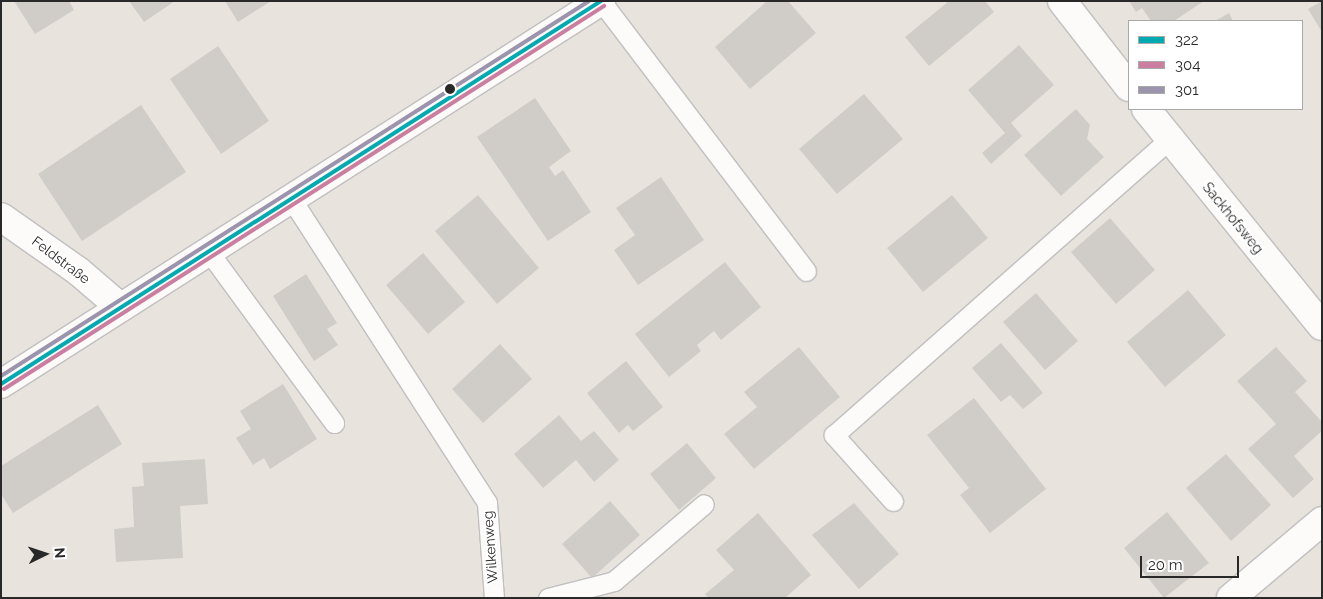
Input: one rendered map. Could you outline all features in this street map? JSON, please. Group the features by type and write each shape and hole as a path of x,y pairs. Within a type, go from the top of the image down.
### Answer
{"street":[{"path":"1,384 119,306 292,200 601,1"},
{"path":"1062,1 1128,86"},
{"name":"Sackhofsweg","path":"1147,110 1322,326"},
{"name":"Feldstraße","path":"1,218 78,271 119,306"},
{"path":"1232,598 1322,520"}],"lane":[{"path":"601,1 806,271"},
{"path":"893,501 834,435 1170,139"},
{"name":"Wilkenweg","path":"292,200 465,473 487,503 494,598"},
{"path":"209,252 334,423"},
{"path":"548,598 614,581 704,504"}],"building":[{"path":"14,1 69,1 74,10 35,34"},
{"path":"129,1 175,1 144,22"},
{"path":"225,1 271,1 238,22"},
{"path":"767,1 788,1 816,33 750,89 715,47"},
{"path":"949,1 985,1 994,12 929,66 905,37"},
{"path":"1129,1 1204,1 1176,20 1150,20 1142,8 1136,12"},
{"path":"1322,1 1322,32 1308,9"},
{"path":"1229,13 1232,20 1217,20"},
{"path":"1019,45 1054,85 1011,123 1022,136 991,164 982,153 1005,133 968,90"},
{"path":"218,46 269,121 221,154 170,79"},
{"path":"864,94 903,139 837,194 799,149"},
{"path":"535,98 571,151 549,167 555,176 563,170 591,212 548,241 477,137"},
{"path":"141,105 186,172 82,241 38,174"},
{"path":"1076,109 1090,125 1087,139 1104,157 1061,196 1024,155"},
{"path":"661,177 704,240 638,285 614,250 635,235 616,208"},
{"path":"478,195 539,268 497,304 435,231"},
{"path":"952,195 988,238 923,292 887,248"},
{"path":"1110,218 1155,270 1116,304 1071,252"},
{"path":"423,253 465,302 428,334 386,285"},
{"path":"725,262 761,307 721,340 714,331 697,345 701,351 669,377 635,334"},
{"path":"306,274 337,323 327,329 338,345 314,361 273,296"},
{"path":"1188,290 1226,335 1165,387 1127,342"},
{"path":"1036,293 1078,341 1045,370 1003,322"},
{"path":"1001,343 1043,393 1023,409 1010,395 1001,402 972,368"},
{"path":"500,344 532,379 483,423 452,389"},
{"path":"799,347 840,397 754,469 724,434 757,407 744,392"},
{"path":"1276,347 1307,381 1295,392 1322,422 1322,431 1294,456 1314,479 1293,498 1248,449 1276,424 1237,381"},
{"path":"626,361 663,407 633,431 628,425 619,433 587,393"},
{"path":"283,384 317,439 270,469 264,458 253,465 236,438 251,429 240,411"},
{"path":"974,398 1046,489 990,533 960,495 969,488 927,435"},
{"path":"98,405 122,444 13,513 1,494 1,466"},
{"path":"559,415 581,441 594,431 619,460 594,482 576,460 543,488 514,454"},
{"path":"687,443 716,478 679,510 650,474"},
{"path":"1226,454 1271,505 1231,541 1186,488"},
{"path":"205,459 208,504 180,506 183,558 116,562 114,529 134,527 132,487 144,486 142,463"},
{"path":"610,501 640,535 592,578 562,544"},
{"path":"854,503 899,554 859,589 812,535"},
{"path":"1167,512 1209,563 1164,598 1124,548"},
{"path":"758,513 811,575 785,598 708,598 705,594 734,570 716,550"}],"transit line":[{"name":"301","path":"1,376 589,1"},
{"name":"322","path":"1,384 601,1"},
{"name":"304","path":"4,389 604,6"}]}
